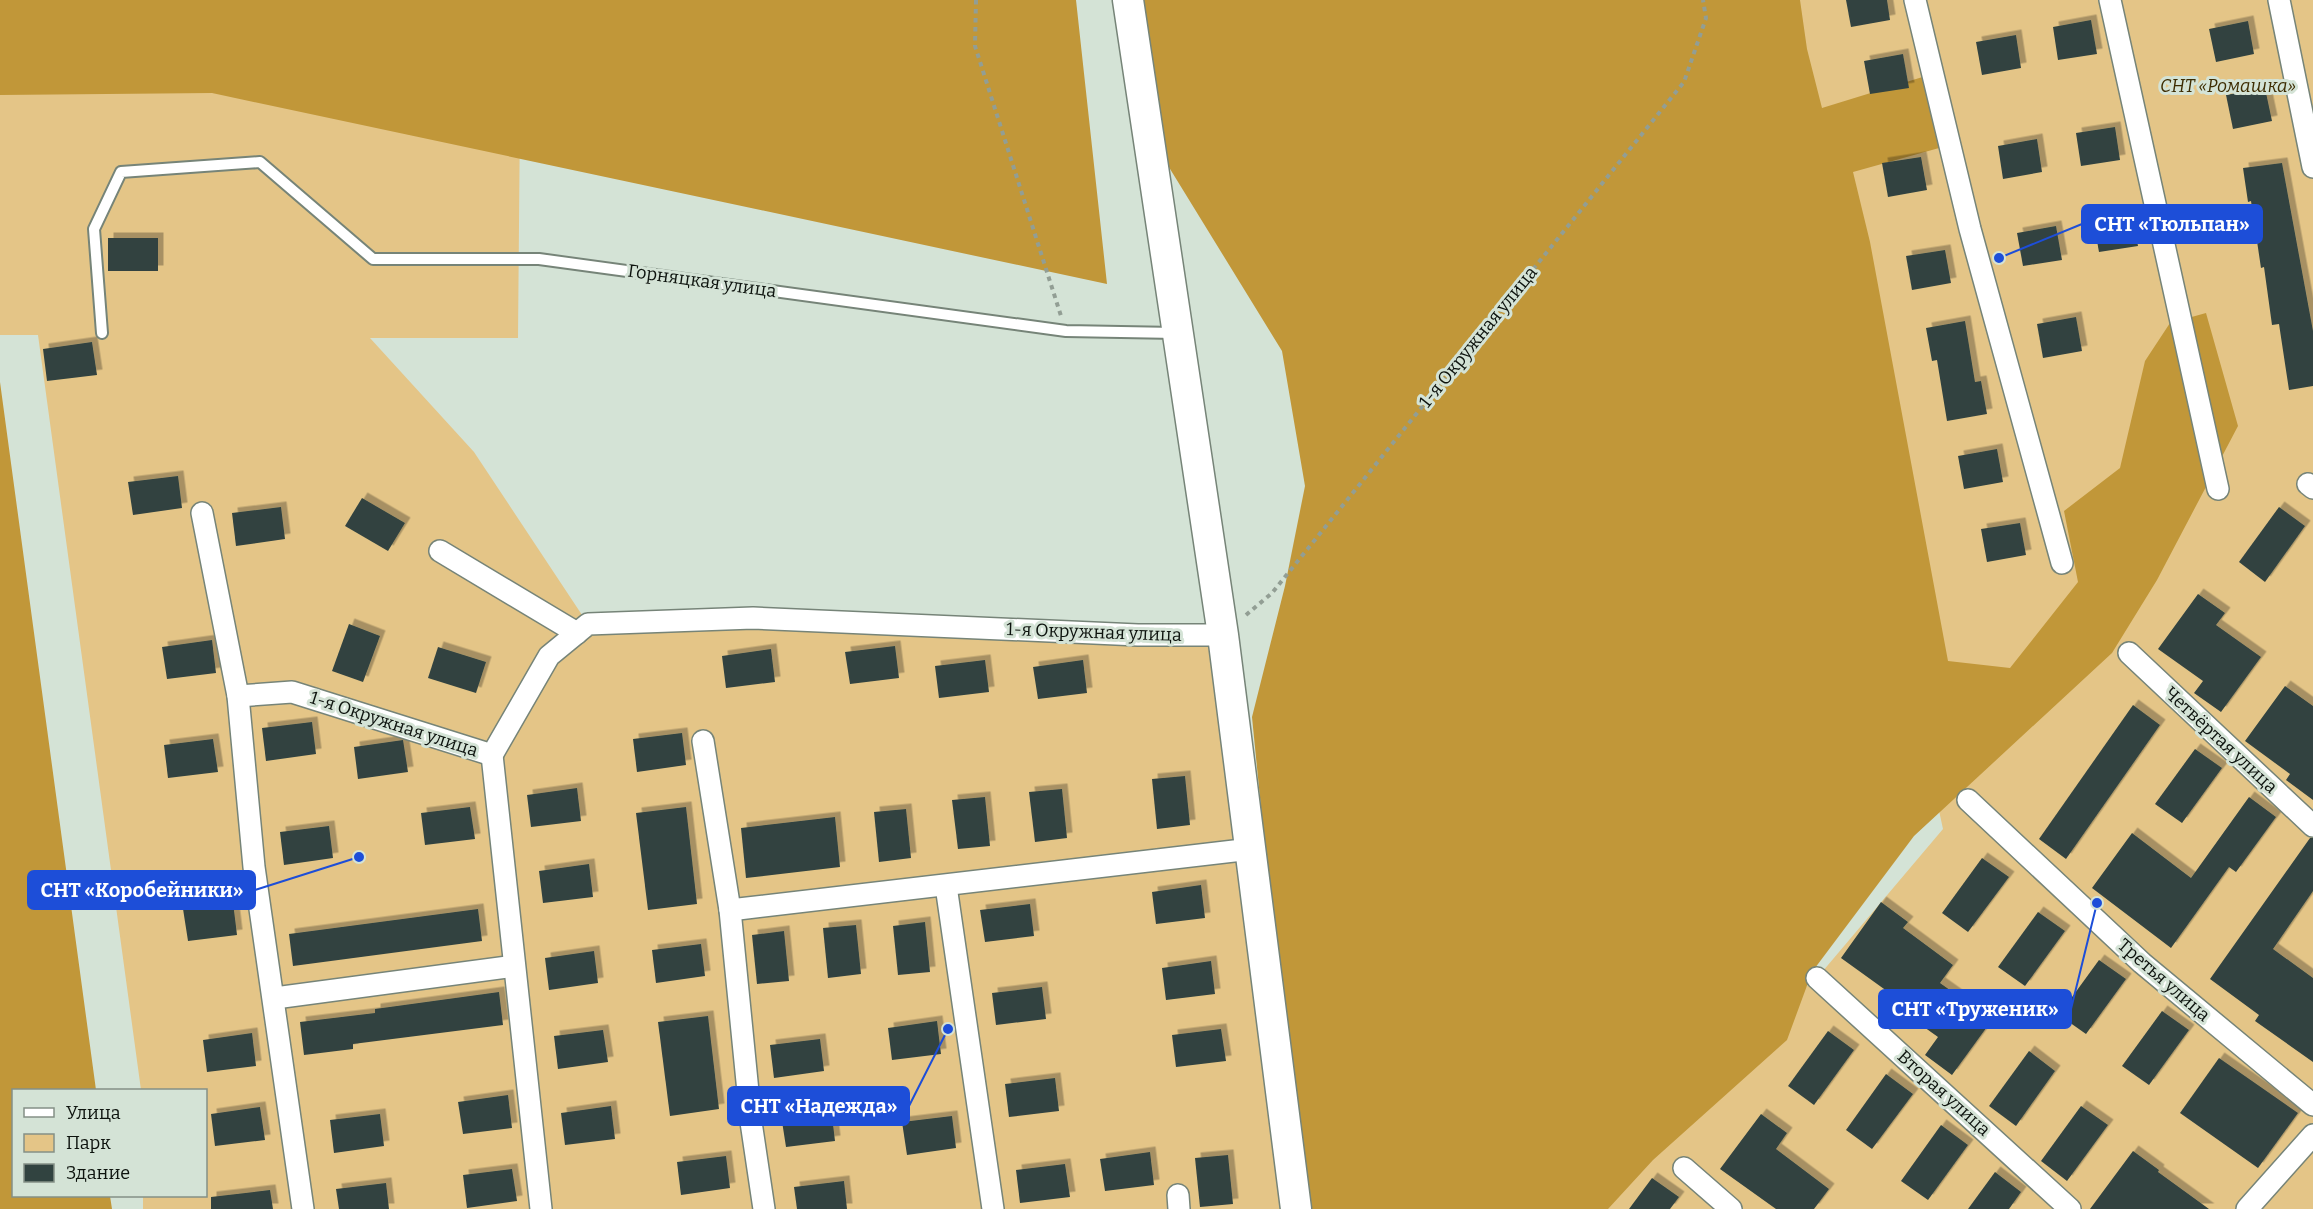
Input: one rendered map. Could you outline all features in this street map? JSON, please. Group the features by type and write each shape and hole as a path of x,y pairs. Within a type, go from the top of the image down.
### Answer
{"street":[{"path":"1128,0 1223,634 1296,1209"},
{"path":"1915,0 1970,229 2062,563"},
{"path":"2110,0 2218,489"},
{"path":"2279,0 2313,167"},
{"path":"202,513 238,696 254,867 275,998 303,1209"},
{"path":"440,551 577,633"},
{"name":"1-я Окружная улица","path":"238,696 292,692 492,755 549,657 588,624 753,618 1138,634 1223,634"},
{"name":"Четвёртая улица","path":"2129,653 2313,826"},
{"path":"704,741 730,910 751,1122 764,1209"},
{"path":"492,755 504,847 514,966 541,1209"},
{"name":"Третья улица","path":"1968,800 2142,963 2313,1105"},
{"path":"730,910 1251,849"},
{"path":"946,886 993,1209"},
{"path":"275,998 514,966"},
{"name":"Вторая улица","path":"1817,978 2070,1209"},
{"path":"2247,1209 2313,1136"},
{"path":"1684,1168 1731,1209"}],"lane":[{"name":"Горняцкая улица","path":"102,333 94,229 121,172 260,162 373,259 539,259 1066,331 1179,333"}],"path":[{"path":"976,0 975,46 1066,331"},
{"name":"1-я Окружная улица","path":"1223,634 1272,593 1684,82 1706,18 1703,0"}],"green space":[{"path":"0,0 521,0 518,338 370,338 474,452 588,624 1223,635 1296,1209 143,1209 143,1197 207,1197 207,1089 141,1089 38,335 0,335"},
{"name":"СНТ «Ромашка»","path":"1763,0 2313,0 2313,1209 1529,1209 1817,978 1943,829"}],"shaded area":[{"path":"0,0 1076,0 1107,284 212,93 0,95"},
{"path":"1138,0 1800,0 1807,49 1822,108 1942,71 1957,143 1853,172 1870,242 1948,661 2010,668 2078,582 2064,511 2120,468 2145,361 2170,323 2206,313 2238,426 2157,580 2112,653 1914,836 1812,972 1787,1040 1653,1160 1608,1209 1305,1209 1285,1049 1252,717 1285,586 1305,486 1282,351 1159,151"},
{"path":"0,382 96,1089 12,1089 12,1197 110,1197 112,1209 0,1209"}],"building":[{"path":"1846,0 1887,0 1890,20 1851,27"},
{"path":"2091,20 2097,54 2058,60 2053,27"},
{"path":"2248,21 2254,54 2216,62 2209,29"},
{"path":"2016,35 2021,68 1982,75 1976,42"},
{"path":"1903,54 1909,88 1870,94 1864,61"},
{"path":"2265,88 2272,121 2233,129 2226,95"},
{"path":"2115,127 2120,160 2081,166 2076,133"},
{"path":"2037,139 2042,172 2003,179 1998,146"},
{"path":"1921,157 1927,190 1888,197 1882,163"},
{"path":"2282,163 2313,331 2313,386 2289,390 2279,324 2272,325 2264,267 2261,268 2251,201 2248,202 2243,168"},
{"path":"2132,213 2138,246 2099,252 2093,219"},
{"path":"2056,226 2062,260 2023,266 2017,233"},
{"path":"108,238 158,238 158,271 108,271"},
{"path":"1945,250 1951,283 1912,290 1906,256"},
{"path":"2076,317 2082,351 2043,358 2037,324"},
{"path":"1965,321 1975,382 1981,381 1987,414 1947,421 1937,360 1932,361 1926,328"},
{"path":"92,342 97,375 47,381 43,349"},
{"path":"1997,449 2003,482 1964,489 1958,456"},
{"path":"178,476 182,508 133,515 128,482"},
{"path":"362,498 405,523 388,551 345,526"},
{"path":"281,507 285,539 236,546 232,513"},
{"path":"2279,507 2305,526 2265,582 2239,562"},
{"path":"2020,523 2026,555 1987,562 1981,529"},
{"path":"2198,594 2225,613 2216,625 2261,657 2221,712 2194,693 2203,681 2158,649"},
{"path":"349,624 380,636 363,682 332,671"},
{"path":"212,640 216,673 167,679 162,647"},
{"path":"895,646 899,678 850,684 845,652"},
{"path":"438,647 486,662 476,693 428,678"},
{"path":"771,649 775,682 726,688 722,656"},
{"path":"985,660 989,692 939,698 935,666"},
{"path":"1083,660 1087,693 1038,699 1033,667"},
{"path":"2285,686 2313,706 2313,800 2286,780 2290,774 2245,741"},
{"path":"2133,705 2160,725 2066,859 2039,839"},
{"path":"312,722 316,754 266,761 262,728"},
{"path":"682,733 686,765 637,772 633,739"},
{"path":"213,739 218,772 168,778 164,745"},
{"path":"403,740 408,772 358,779 354,747"},
{"path":"2195,749 2222,768 2182,823 2155,804"},
{"path":"1185,776 1190,825 1157,829 1152,779"},
{"path":"577,788 581,821 531,827 527,795"},
{"path":"1062,789 1067,838 1035,842 1029,792"},
{"path":"985,797 990,846 958,849 952,800"},
{"path":"2249,797 2276,817 2236,872 2229,867 2171,948 2092,888 2132,833 2191,878"},
{"path":"470,807 475,839 425,845 421,813"},
{"path":"686,807 697,904 648,910 636,813"},
{"path":"906,809 911,858 879,862 874,812"},
{"path":"835,817 840,867 746,878 741,828"},
{"path":"329,826 333,858 284,865 280,832"},
{"path":"2310,838 2313,838 2313,891 2273,949 2313,978 2313,1062 2255,1021 2259,1015 2210,979"},
{"path":"1982,858 2009,877 1968,932 1942,913"},
{"path":"589,864 593,897 543,903 539,871"},
{"path":"1201,885 1205,918 1156,924 1152,892"},
{"path":"233,902 237,935 188,941 183,909"},
{"path":"1881,902 1908,922 1903,928 1953,965 1940,983 1992,1020 1952,1075 1925,1055 1938,1037 1886,1000 1891,994 1841,958"},
{"path":"1030,904 1034,936 985,942 980,910"},
{"path":"478,909 482,941 293,966 289,934"},
{"path":"2038,912 2065,931 2025,986 1998,967"},
{"path":"925,922 930,972 898,975 893,926"},
{"path":"856,925 861,974 828,978 823,928"},
{"path":"784,931 789,981 757,984 752,935"},
{"path":"701,944 705,976 656,983 652,950"},
{"path":"594,951 598,983 549,990 545,958"},
{"path":"2099,960 2126,979 2086,1034 2059,1015"},
{"path":"1211,961 1215,994 1166,1000 1162,968"},
{"path":"1042,987 1046,1019 996,1025 992,993"},
{"path":"499,992 503,1025 353,1044 353,1049 304,1055 300,1022 375,1013 375,1009"},
{"path":"2162,1011 2189,1030 2149,1085 2122,1066"},
{"path":"708,1016 719,1109 670,1116 658,1022"},
{"path":"937,1021 941,1054 892,1060 888,1028"},
{"path":"1221,1029 1226,1061 1176,1067 1172,1035"},
{"path":"603,1030 608,1062 558,1069 554,1036"},
{"path":"1828,1031 1854,1050 1814,1105 1788,1086"},
{"path":"252,1033 256,1066 207,1072 203,1040"},
{"path":"820,1039 824,1071 774,1078 770,1045"},
{"path":"2029,1051 2055,1071 2016,1126 1989,1106"},
{"path":"2219,1058 2298,1113 2258,1168 2180,1113"},
{"path":"1886,1074 1913,1094 1872,1149 1846,1130"},
{"path":"1055,1078 1059,1111 1009,1117 1005,1084"},
{"path":"508,1095 512,1128 463,1134 458,1102"},
{"path":"611,1106 615,1139 565,1145 561,1113"},
{"path":"2081,1106 2108,1125 2067,1181 2041,1161"},
{"path":"260,1107 265,1140 215,1146 211,1114"},
{"path":"831,1108 835,1141 786,1147 781,1115"},
{"path":"380,1114 384,1146 334,1153 330,1120"},
{"path":"1761,1114 1787,1133 1776,1149 1829,1189 1814,1209 1776,1209 1720,1169"},
{"path":"952,1116 956,1148 907,1155 902,1122"},
{"path":"1941,1125 1968,1145 1928,1200 1901,1181"},
{"path":"2133,1151 2159,1170 2158,1172 2209,1209 2090,1209"},
{"path":"1150,1152 1154,1185 1105,1191 1100,1159"},
{"path":"1228,1155 1233,1204 1200,1207 1195,1158"},
{"path":"726,1156 730,1188 681,1195 677,1162"},
{"path":"1065,1164 1070,1197 1020,1203 1016,1170"},
{"path":"512,1169 517,1201 467,1208 463,1175"},
{"path":"1995,1172 2021,1192 2009,1209 1968,1209"},
{"path":"1652,1178 1679,1197 1670,1209 1629,1209"},
{"path":"844,1181 847,1209 797,1209 794,1187"},
{"path":"386,1183 389,1209 339,1209 336,1189"},
{"path":"270,1190 273,1209 211,1209 211,1197"}],"place":[{"name":"СНТ «Тюльпан»","path":"1999,258"},
{"name":"СНТ «Коробейники»","path":"359,857"},
{"name":"СНТ «Труженик»","path":"2097,903"},
{"name":"СНТ «Надежда»","path":"948,1029"}]}
